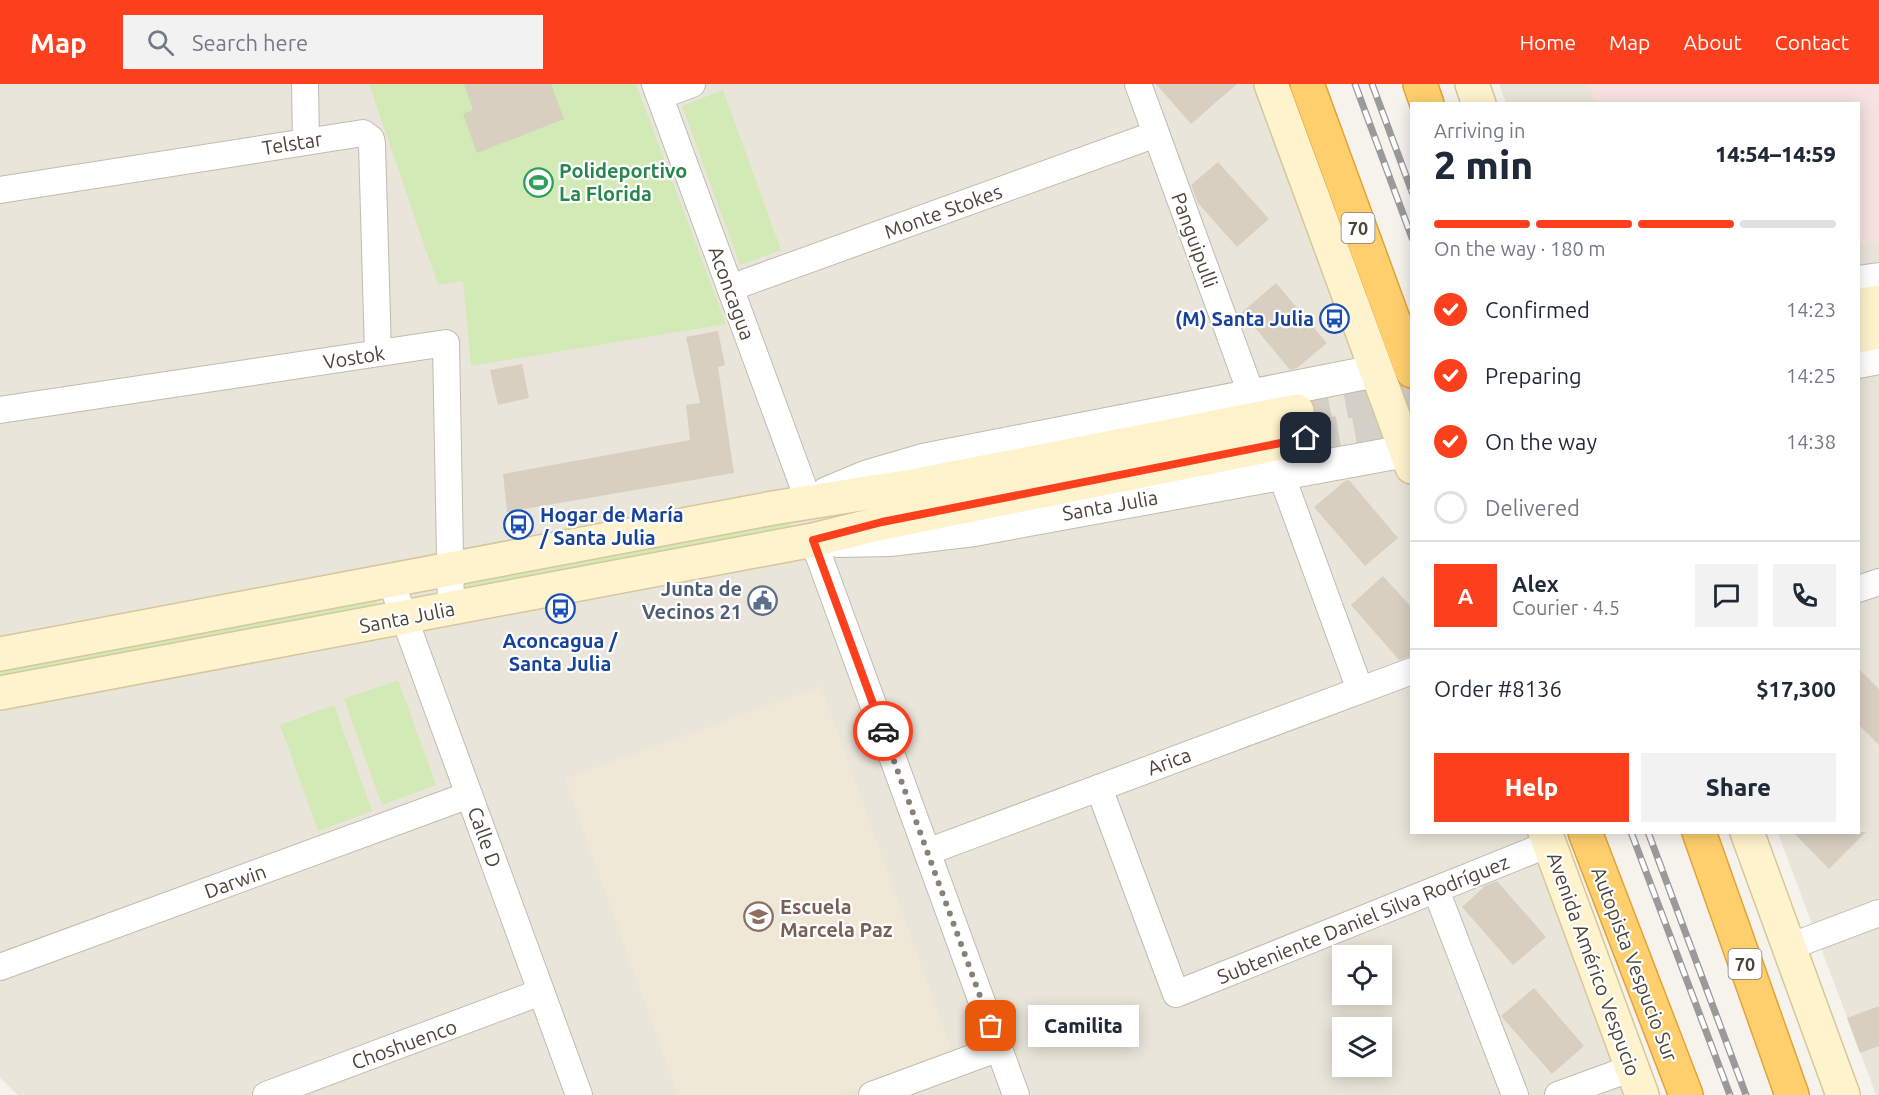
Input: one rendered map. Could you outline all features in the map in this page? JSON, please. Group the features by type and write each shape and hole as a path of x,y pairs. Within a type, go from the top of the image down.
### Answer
{"highway":[{"name":"70","path":"1306,84 1410,366"},
{"path":"1420,84 1426,102"},
{"name":"Autopista Vespucio Sur","path":"1586,834 1686,1095"},
{"name":"70","path":"1700,834 1792,1095"}],"main road":[{"path":"1271,84 1409,459"},
{"path":"1472,84 1478,102"},
{"path":"1860,306 1879,302"},
{"path":"1860,336 1879,332"},
{"name":"Santa Julia","path":"0,654 809,502 1302,424 813,540 0,693"},
{"path":"1748,834 1843,1095"},
{"name":"Avenida Américo Vespucio","path":"1547,838 1637,1082"}],"street":[{"path":"305,84 306,141"},
{"path":"658,90 692,84"},
{"name":"Panguipulli","path":"1138,84 1252,396"},
{"name":"Aconcagua","path":"658,90 809,502"},
{"name":"Telstar","path":"0,190 358,133 367,136 372,144 378,353"},
{"name":"Monte Stokes","path":"730,288 1156,134"},
{"path":"1860,282 1879,279"},
{"name":"Vostok","path":"0,410 446,343 451,609"},
{"path":"1860,362 1879,358"},
{"name":"Santa Julia","path":"809,502 868,476 923,460 1376,371"},
{"name":"Santa Julia","path":"813,540 852,541 933,536 1281,474 1409,459"},
{"path":"1281,474 1360,690"},
{"path":"813,540 1016,1095"},
{"name":"Calle D","path":"390,579 579,1095"},
{"path":"1860,588 1879,582"},
{"name":"Arica","path":"927,852 1410,672"},
{"name":"Subteniente Daniel Silva Rodríguez","path":"1099,788 1176,994 1436,890 1547,838"},
{"name":"Darwin","path":"0,967 470,795"},
{"path":"1436,890 1515,1095"},
{"path":"1789,947 1879,913"},
{"name":"Choshuenco","path":"266,1095 542,992"},
{"path":"872,1095 999,1048"},
{"path":"1558,1095 1637,1082"}],"shaded area":[{"path":"0,84 1263,84 1336,273 1410,482 1410,834 1536,834 1630,1095 18,1095 0,1078"},
{"path":"1499,84 1879,84 1879,1095 1876,1095 1778,834 1860,834 1860,102 1506,102"},
{"path":"1589,84 1879,84 1879,242 1860,246 1860,102 1596,102"},
{"name":"Escuela Marcela Paz","path":"821,686 953,1054 842,1095 678,1095 565,779"}],"green space":[{"name":"Polideportivo La Florida","path":"369,84 636,84 726,324 471,366 463,281 438,285"},
{"path":"723,90 781,250 740,265 682,106"},
{"path":"788,520 792,526 790,529 467,589 464,585 465,581"},
{"path":"374,597 377,601 376,606 0,678 0,665"},
{"path":"398,680 436,785 382,805 344,699"},
{"path":"334,705 372,811 318,831 280,725"}],"building":[{"path":"464,84 551,84 564,119 477,153 463,114 473,110"},
{"path":"1156,84 1237,84 1191,124"},
{"path":"1218,162 1269,219 1237,247 1198,203 1191,185"},
{"path":"1276,283 1327,343 1297,368 1290,370 1242,312"},
{"path":"718,331 725,365 718,367 734,473 507,512 503,474 690,440 686,405 700,403 686,337"},
{"path":"522,364 529,398 498,405 490,370"},
{"path":"1349,480 1398,538 1365,566 1314,507"},
{"path":"1383,576 1410,606 1410,657 1399,660 1351,605"},
{"path":"1860,670 1879,689 1879,745 1860,726"},
{"path":"1860,832 1866,832 1829,869 1795,834 1860,834"},
{"path":"1497,881 1546,937 1513,965 1462,907 1485,886"},
{"path":"1534,988 1584,1046 1552,1074 1501,1016"},
{"path":"1879,1006 1879,1046 1860,1053 1847,1018"}],"tunnel":[{"path":"1297,411 1410,390"},
{"path":"1306,438 1410,419"}],"railway":[{"path":"1355,84 1410,233"},
{"path":"1372,84 1410,187"},
{"path":"1632,834 1730,1095"},
{"path":"1649,834 1746,1095"}],"way so far":[{"path":"883,731 991,1026"}],"place":[{"name":"Polideportivo La Florida","path":"538,182"},
{"name":"(M) Santa Julia","path":"1335,318"},
{"name":"Hogar de María / Santa Julia","path":"519,525"},
{"name":"Junta de Vecinos 21","path":"763,600"},
{"name":"Aconcagua / Santa Julia","path":"560,609"},
{"name":"Escuela Marcela Paz","path":"759,917"},
{"name":"Camilita","path":"991,1026"}],"route":[{"path":"883,731 813,540 882,522 1306,438"}]}
